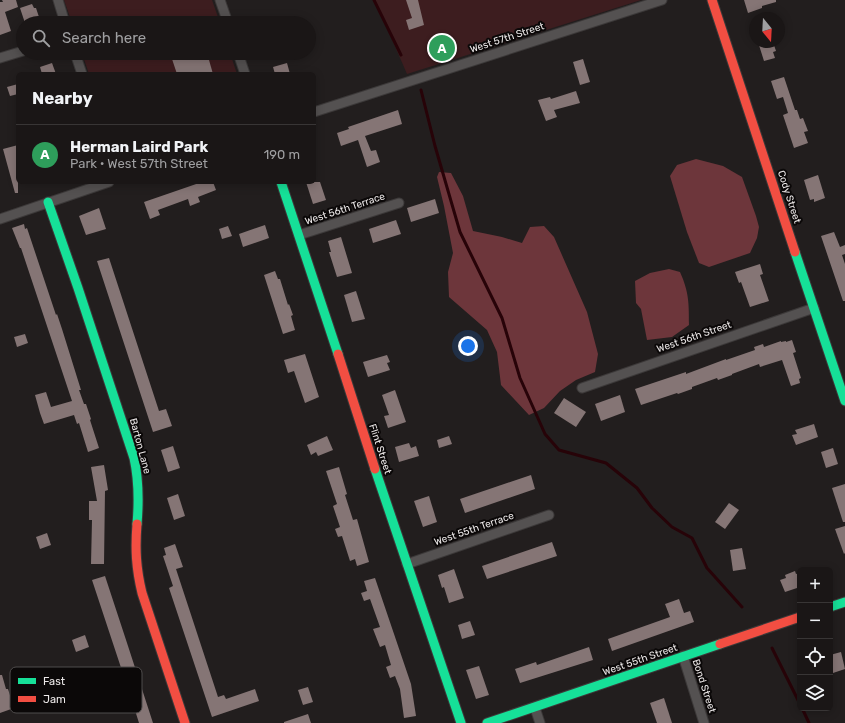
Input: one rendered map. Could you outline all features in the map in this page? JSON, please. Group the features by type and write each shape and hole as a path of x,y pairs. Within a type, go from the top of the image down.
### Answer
{"street":[{"path":"58,0 63,16"},
{"path":"220,0 226,16"},
{"name":"West 57th Street","path":"316,111 662,0"},
{"name":"Cody Street","path":"712,0 845,401"},
{"path":"0,58 16,53"},
{"path":"77,60 81,72"},
{"path":"240,60 244,72"},
{"path":"0,219 103,184"},
{"name":"Flint Street","path":"282,184 461,723"},
{"name":"Barton Lane","path":"48,202 134,458 138,478 139,499 135,550 137,574 185,723"},
{"name":"West 56th Terrace","path":"299,236 399,203"},
{"name":"West 56th Street","path":"582,388 814,308"},
{"name":"West 55th Terrace","path":"407,564 549,515"},
{"path":"833,606 845,602"},
{"name":"West 55th Street","path":"487,723 797,618"},
{"name":"Bond Street","path":"683,656 704,723"},
{"path":"535,708 540,723"}],"shaded area":[{"path":"64,0 212,0 218,16 70,16"},
{"path":"375,0 641,0 407,74"},
{"path":"84,60 232,60 236,72 88,72"},
{"path":"696,159 723,166 742,177 759,227 757,238 750,253 709,267 699,263 687,232 670,176 677,165"},
{"path":"439,172 451,173 463,196 473,231 522,243 530,227 544,226 554,237 587,312 598,354 595,372 576,380 560,391 544,408 529,415 501,385 497,352 487,330 449,297 448,272 453,253 437,177"},
{"path":"669,269 680,272 683,279 688,298 689,325 672,337 647,340 641,309 636,303 635,281 650,273"}],"building":[{"path":"2,0 16,0 18,7 5,12 11,31 0,35 0,2 3,2"},
{"path":"406,0 418,0 424,25 409,30 406,20 412,18"},
{"path":"744,0 776,0 776,2 762,6 762,8 748,13"},
{"path":"32,4 34,8 36,8 39,16 23,16 20,8"},
{"path":"760,48 775,48 776,51 773,52 775,58 764,61"},
{"path":"583,59 590,82 580,85 573,62"},
{"path":"172,60 209,60 212,72 176,72"},
{"path":"52,63 55,72 41,72 40,67"},
{"path":"287,63 289,72 274,72 273,67"},
{"path":"784,77 795,110 797,110 800,119 803,118 808,131 804,132 808,143 794,148 783,115 788,113 783,97 777,99 771,81"},
{"path":"16,85 16,94 10,96 7,87"},
{"path":"576,91 580,103 554,110 557,117 546,121 538,100 550,97 551,99"},
{"path":"398,110 402,124 365,136 371,151 376,150 380,162 367,167 358,140 341,146 337,133 349,129 348,127"},
{"path":"16,146 16,184 18,184 18,193 15,193 3,149"},
{"path":"818,175 825,198 814,202 814,199 810,200 804,180"},
{"path":"316,182 320,182 326,200 313,204 307,184 316,184"},
{"path":"196,184 214,184 216,190 198,197 200,202 190,206 188,199 158,210 160,215 150,219 144,202"},
{"path":"435,199 439,213 411,222 407,208"},
{"path":"99,208 106,229 86,235 79,216"},
{"path":"396,220 401,234 373,243 369,229"},
{"path":"24,224 25,229 27,228 56,315 57,314 81,390 79,390 91,419 90,420 99,448 88,452 79,423 77,424 74,415 44,424 40,413 35,395 46,392 51,407 72,401 21,248 12,228"},
{"path":"265,225 269,238 243,247 239,234"},
{"path":"228,226 232,236 222,239 219,229"},
{"path":"834,232 840,247 845,245 845,254 842,255 845,264 845,301 843,301 821,236"},
{"path":"341,237 352,273 337,277 329,252 331,252 328,241"},
{"path":"109,258 159,411 166,409 172,426 153,432 97,261"},
{"path":"760,264 763,274 760,275 769,301 750,307 741,282 739,283 735,272"},
{"path":"275,271 278,279 280,279 288,305 289,304 293,315 291,316 295,330 283,334 264,275"},
{"path":"356,291 365,319 352,322 344,295"},
{"path":"25,334 28,343 17,347 14,337"},
{"path":"792,340 796,352 793,353 801,378 799,379 800,383 791,386 782,360 760,367 759,364 718,380 717,378 692,387 692,389 678,394 677,393 641,405 635,389 686,372 686,374 755,350 754,347 763,344 764,347 781,341 786,342"},
{"path":"305,354 319,397 305,403 294,371 288,373 284,360"},
{"path":"387,355 390,362 387,363 390,370 368,377 363,362"},
{"path":"395,390 406,422 388,428 384,416 389,415 382,395"},
{"path":"620,395 625,412 601,421 595,404"},
{"path":"564,398 586,412 576,427 554,413"},
{"path":"814,424 818,437 796,445 792,435 797,434 795,430"},
{"path":"327,436 333,450 318,456 316,452 311,455 307,445"},
{"path":"449,436 452,444 439,448 437,440"},
{"path":"409,443 411,448 416,446 419,456 399,462 395,447"},
{"path":"173,446 180,468 168,472 161,450"},
{"path":"833,448 838,464 826,468 821,452"},
{"path":"104,465 108,490 105,491 104,564 91,564 92,520 89,520 89,501 97,501 91,467"},
{"path":"339,467 347,494 345,495 353,520 357,519 369,562 357,566 355,559 350,561 342,536 338,537 335,529 340,527 333,506 337,504 326,471"},
{"path":"531,475 535,489 465,513 460,499"},
{"path":"845,484 845,522 843,522 832,488"},
{"path":"178,494 185,516 174,520 167,498"},
{"path":"429,496 437,522 423,527 414,501"},
{"path":"729,503 739,510 725,529 715,522"},
{"path":"845,526 845,553 844,554 835,529"},
{"path":"47,533 51,545 40,549 36,537"},
{"path":"552,542 557,556 487,579 482,566"},
{"path":"175,544 183,567 176,569 218,697 224,695 226,699 255,689 259,701 212,717 169,588 173,586 163,556 166,555 164,548"},
{"path":"742,548 746,569 733,571 730,550"},
{"path":"454,569 464,598 449,603 438,575"},
{"path":"795,571 797,574 797,588 785,592 780,580 786,578 785,575"},
{"path":"105,576 135,667 121,667 92,580"},
{"path":"375,578 411,684 416,716 404,718 400,689 395,676 390,678 386,667 391,665 385,645 380,647 373,629 380,627 370,599 364,601 361,593 367,591 364,581"},
{"path":"679,599 684,613 690,611 694,622 612,651 608,639 670,617 665,604"},
{"path":"470,621 475,635 462,639 458,625"},
{"path":"85,635 89,647 76,652 72,640"},
{"path":"589,647 593,660 520,683 515,669 536,662 537,665"},
{"path":"841,652 845,669 833,673 833,654"},
{"path":"479,666 489,695 476,699 466,670"},
{"path":"0,675 2,675 6,689 8,689 10,695 10,709 0,713"},
{"path":"308,687 313,702 303,705 298,690"},
{"path":"142,689 153,723 139,723 136,713 142,713"},
{"path":"664,698 672,723 657,723 650,703"},
{"path":"308,714 311,723 284,723 284,722"}],"waterway":[{"path":"374,0 401,55"},
{"path":"421,90 435,146 460,232 502,318 520,378 545,434 559,450 606,463 637,488 652,508 672,527 692,538 707,568 742,607"},
{"path":"772,648 797,698"},
{"path":"803,711 809,723"}],"traffic: fast":[{"path":"282,184 338,354"},
{"path":"48,202 134,458 138,491 137,524"},
{"path":"795,252 845,401"},
{"path":"375,469 461,723"},
{"path":"833,606 845,602"},
{"path":"487,723 720,644"}],"traffic: jam":[{"path":"712,0 795,252"},
{"path":"338,354 375,469"},
{"path":"137,524 136,558 142,593 185,723"},
{"path":"720,644 797,618"}],"place":[{"name":"Herman Laird Park","path":"442,48"}]}
